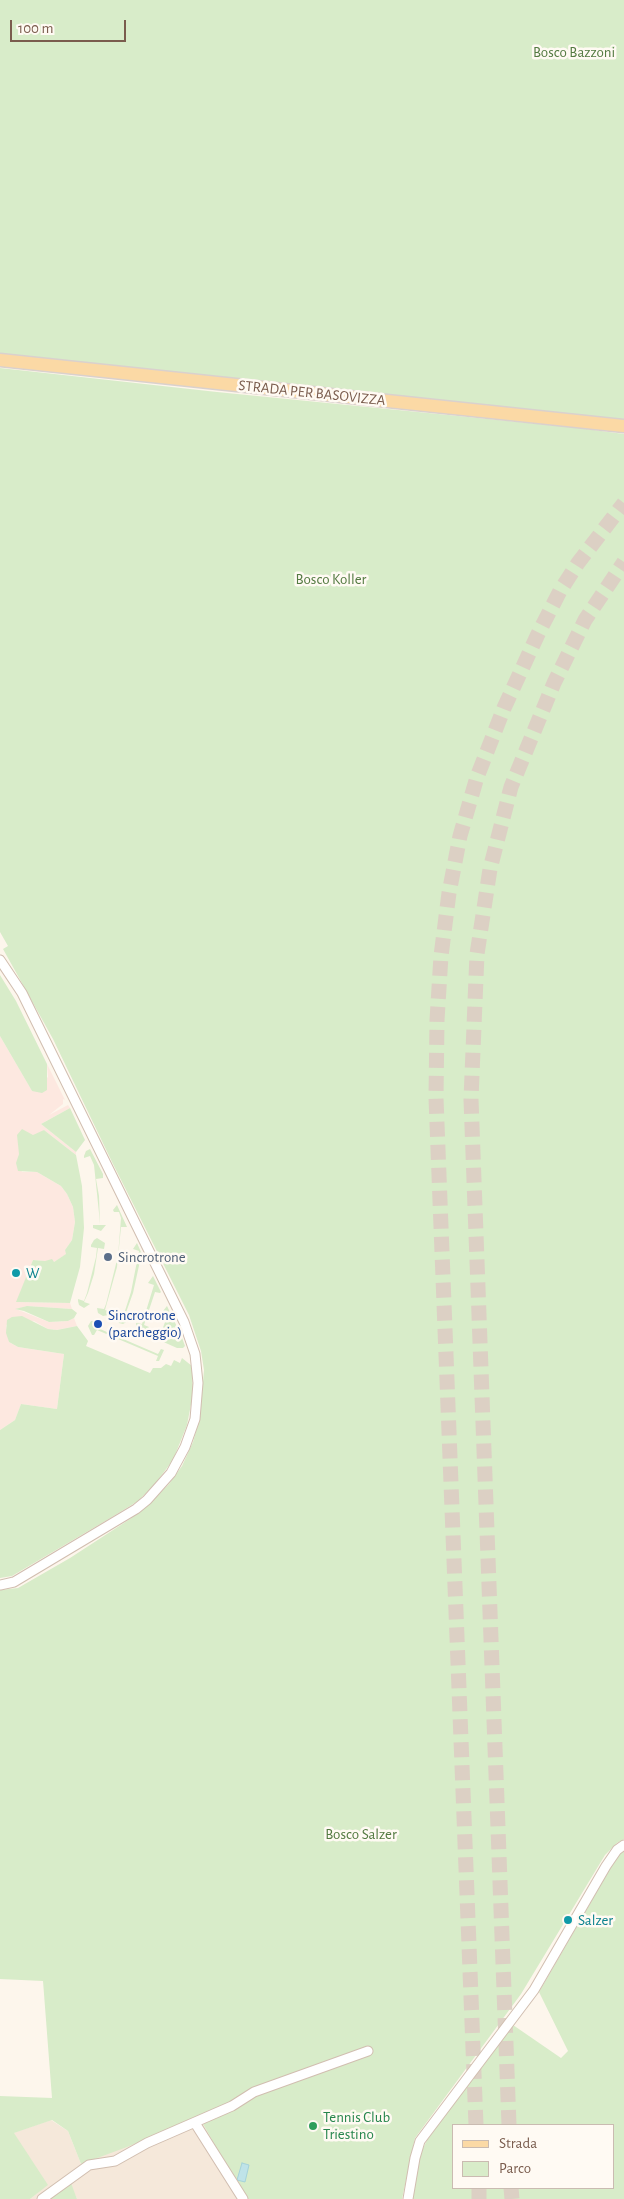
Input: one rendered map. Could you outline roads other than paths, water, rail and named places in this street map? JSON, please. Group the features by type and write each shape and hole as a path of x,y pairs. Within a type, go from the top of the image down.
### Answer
{"main road":[{"name":"STRADA PER BASOVIZZA","path":"0,360 624,426"}],"street":[{"path":"0,960 22,993 184,1322 195,1354 198,1384 194,1419 185,1447 171,1473 147,1500 136,1509 14,1582 0,1585"},
{"path":"408,2199 420,2141 534,1990 606,1866 617,1850 624,1845"},
{"path":"42,2199 89,2165 115,2160 147,2143 232,2106 254,2092 368,2051"},
{"path":"195,2123 243,2199"}],"water":[{"path":"242,2163 249,2165 245,2182 237,2180"}],"tunnel":[{"path":"476,2124 436,1098 437,1020 441,956 449,893 460,836 477,777 504,708 560,591 578,563 624,503"},
{"path":"509,2124 471,1099 477,954 490,869 511,787 554,683 585,620 624,562"},
{"path":"479,2189 479,2199"},
{"path":"511,2189 512,2199"}],"place":[{"name":"Sincrotrone","path":"108,1257"},
{"name":"W","path":"16,1273"},
{"name":"Sincrotrone (parcheggio)","path":"98,1324"},
{"name":"Salzer","path":"568,1920"},
{"name":"Tennis Club Triestino","path":"313,2126"}],"park label":[{"name":"Bosco Bazzoni","path":"574,52"},
{"name":"Bosco Koller","path":"331,579"},
{"name":"Bosco Salzer","path":"361,1834"}]}
